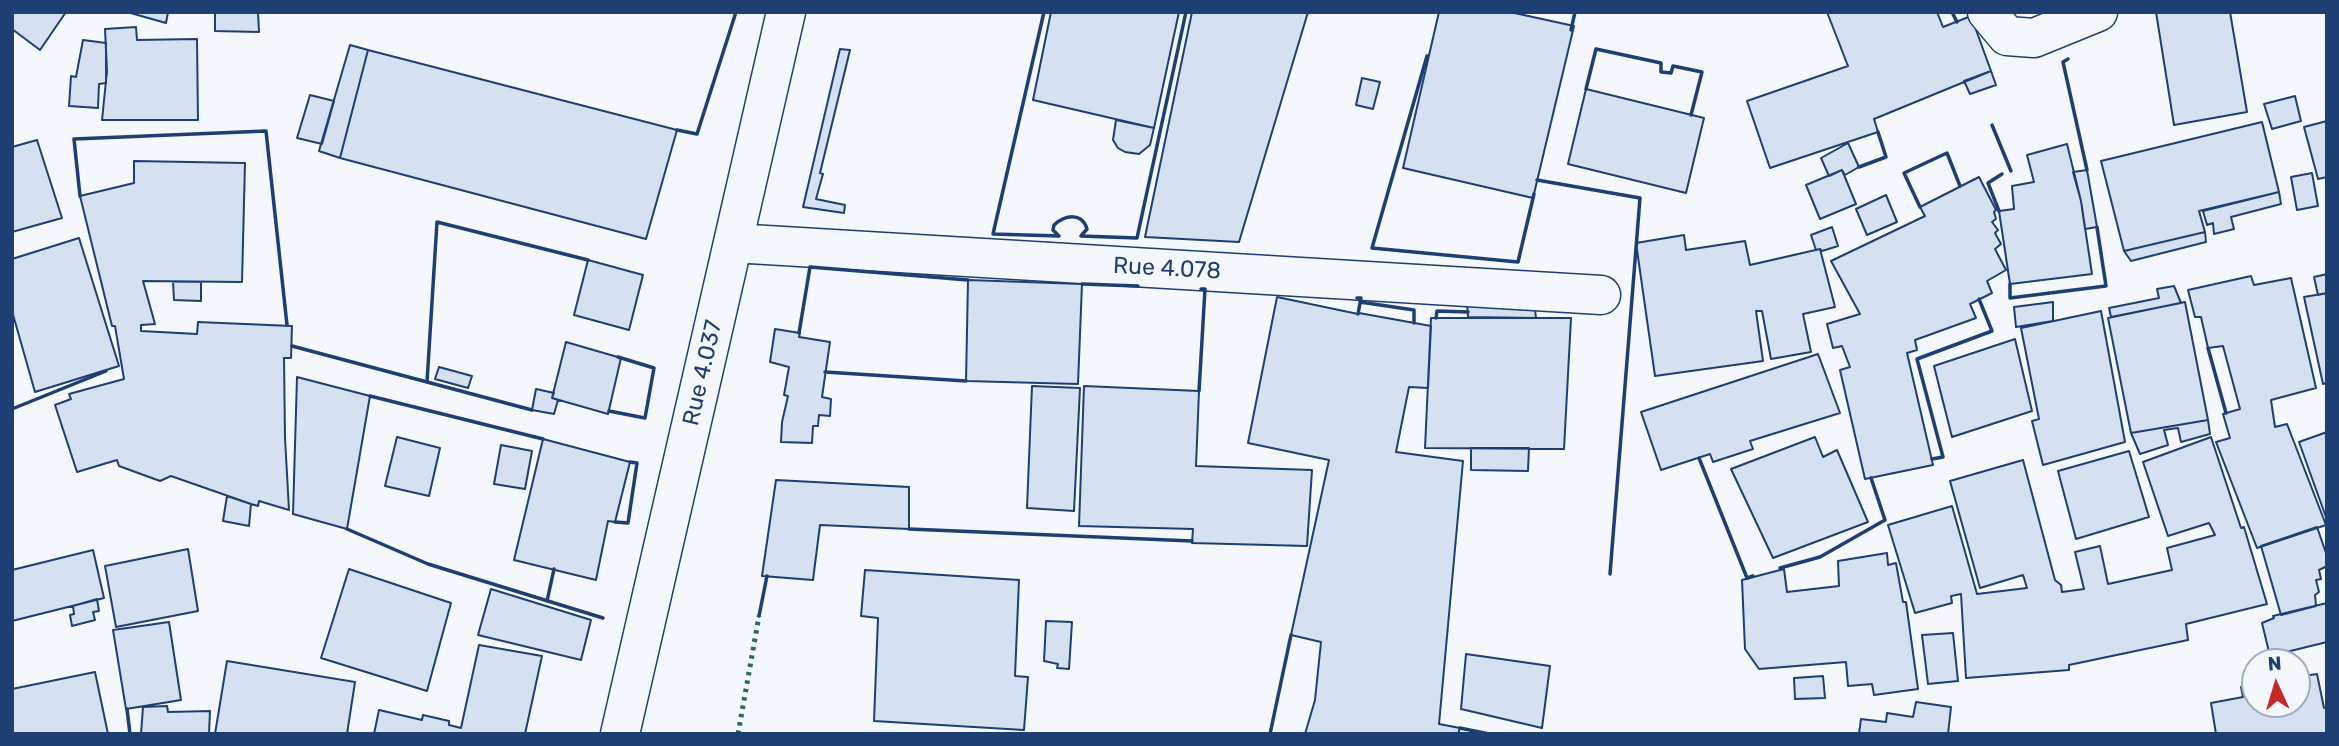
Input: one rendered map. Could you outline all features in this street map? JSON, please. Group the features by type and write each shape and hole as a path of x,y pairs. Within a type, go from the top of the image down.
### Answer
{"street":[{"name":"Rue 4.037","path":"620,734 786,12"},
{"path":"1987,12 2007,37 2034,38 2098,12"},
{"name":"Rue 4.078","path":"733,243 1601,295"}],"building":[{"path":"12,12 66,12 40,50 12,29"},
{"path":"127,12 168,12 166,23"},
{"path":"215,12 258,12 259,32 215,31"},
{"path":"1051,12 1179,12 1154,128 1033,100"},
{"path":"1192,12 1308,12 1239,242 1145,237"},
{"path":"1439,12 1510,12 1574,26 1533,198 1403,168"},
{"path":"1827,12 1937,12 1943,27 1971,16 1991,71 1874,119 1878,132 1770,168 1747,101 1848,66"},
{"path":"2156,12 2230,12 2247,112 2174,125"},
{"path":"136,27 137,40 197,39 198,120 102,120 107,71 105,29"},
{"path":"83,40 106,43 106,83 99,84 98,108 69,106 71,76 76,77"},
{"path":"350,45 368,50 340,158 319,151"},
{"path":"840,49 850,50 816,199 845,205 844,213 803,207"},
{"path":"368,50 677,130 646,239 340,158"},
{"path":"1991,71 1996,85 1970,94 1964,81"},
{"path":"1362,78 1380,82 1373,109 1356,105"},
{"path":"1586,89 1704,118 1686,193 1568,164"},
{"path":"310,95 334,101 322,144 297,138"},
{"path":"2295,96 2301,121 2272,129 2264,104"},
{"path":"1116,120 1154,128 1150,145 1139,154 1118,148 1113,140"},
{"path":"2327,121 2327,177 2318,179 2304,127"},
{"path":"2262,122 2279,192 2199,211 2205,232 2124,251 2101,161"},
{"path":"37,140 62,218 12,232 12,147"},
{"path":"1848,143 1859,167 1845,175 1842,170 1829,176 1821,158"},
{"path":"2067,144 2081,201 2092,274 2010,284 1999,211 2014,209 2012,186 2034,182 2027,155"},
{"path":"134,161 245,163 242,282 143,281 155,324 141,325 141,331 197,334 198,322 292,326 291,358 284,358 289,510 259,501 258,506 251,504 171,476 160,481 119,466 117,460 77,472 55,405 71,399 69,394 124,379 115,326 112,326 80,196 134,183"},
{"path":"1842,170 1856,204 1820,219 1806,185"},
{"path":"2087,170 2097,227 2085,229 2073,172"},
{"path":"2312,173 2318,206 2297,210 2291,177"},
{"path":"1979,177 1996,210 1996,219 1992,222 1998,230 1995,233 2001,244 1995,249 2006,270 1987,281 1992,293 1970,304 1976,318 1915,340 1917,350 1907,353 1933,465 1865,479 1840,370 1850,367 1842,346 1833,348 1827,324 1860,314 1831,261 1925,216 1920,207"},
{"path":"2279,192 2281,204 2231,217 2234,229 2214,234 2213,223 2207,225 2203,211"},
{"path":"1886,195 1897,222 1867,235 1856,209"},
{"path":"1832,227 1838,246 1816,250 1811,235"},
{"path":"2205,232 2206,242 2131,261 2124,251"},
{"path":"1684,235 1686,250 1745,241 1750,265 1820,249 1835,307 1803,314 1811,352 1771,359 1762,311 1756,311 1763,361 1655,376 1636,243"},
{"path":"79,238 119,366 35,392 12,311 12,259"},
{"path":"588,260 643,275 629,330 574,315"},
{"path":"2327,274 2327,293 2318,295 2314,277"},
{"path":"2251,276 2254,285 2291,278 2316,388 2271,400 2275,427 2287,424 2326,525 2257,548 2216,442 2230,438 2223,414 2240,409 2223,346 2208,348 2201,317 2195,317 2188,290"},
{"path":"968,280 1082,284 1078,384 966,381"},
{"path":"173,282 201,282 201,301 174,300"},
{"path":"2174,286 2181,303 2111,317 2109,308 2159,298 2157,289"},
{"path":"2327,293 2327,383 2323,384 2304,297"},
{"path":"1277,297 1431,326 1428,388 1409,387 1396,452 1463,461 1439,724 1460,728 1458,734 1305,734 1315,700 1321,642 1291,635 1329,460 1248,443"},
{"path":"1467,301 1534,301 1536,318 1468,317"},
{"path":"2053,302 2053,321 2016,327 2014,307"},
{"path":"2185,302 2208,420 2131,433 2108,318"},
{"path":"2101,311 2125,442 2043,465 2032,421 2039,419 2021,328"},
{"path":"1431,318 1571,318 1564,449 1425,448"},
{"path":"775,329 800,333 799,337 830,342 822,397 831,399 830,416 819,415 818,426 813,426 812,443 781,442 789,367 770,362"},
{"path":"2015,339 2032,411 1952,437 1934,366"},
{"path":"566,342 621,358 608,414 552,398"},
{"path":"1818,354 1840,413 1750,441 1753,449 1713,462 1710,454 1661,470 1641,412"},
{"path":"439,367 472,376 468,388 435,379"},
{"path":"297,377 370,396 347,529 293,514"},
{"path":"1032,386 1080,388 1074,511 1027,508"},
{"path":"1084,386 1199,391 1196,466 1312,470 1307,546 1192,543 1193,529 1079,526"},
{"path":"536,389 554,393 552,398 558,400 554,414 532,410"},
{"path":"2208,420 2210,434 2181,442 2178,428 2164,430 2168,445 2140,454 2131,433"},
{"path":"2327,432 2327,520 2299,442"},
{"path":"397,437 440,448 429,496 385,486"},
{"path":"1815,437 1823,457 1837,450 1868,522 1773,558 1731,469"},
{"path":"2211,437 2241,528 2244,527 2267,604 2186,624 2188,640 2069,665 2069,670 1966,678 1961,594 1951,596 1952,603 1915,613 1888,525 1952,506 1977,594 2027,588 2023,575 1980,588 1950,481 2023,460 2055,580 2061,585 2062,592 2084,589 2075,552 2100,546 2108,584 2172,570 2167,548 2215,535 2209,523 2168,536 2143,462"},
{"path":"543,439 630,462 615,522 608,521 596,580 514,560"},
{"path":"501,445 532,451 525,489 494,484"},
{"path":"1471,448 1529,448 1528,471 1471,470"},
{"path":"2129,451 2149,517 2076,539 2058,471"},
{"path":"776,480 909,487 909,529 820,525 813,580 762,576"},
{"path":"227,496 251,504 249,526 223,521"},
{"path":"2317,527 2327,556 2327,566 2319,570 2321,579 2316,580 2319,592 2315,595 2316,606 2281,615 2261,546"},
{"path":"188,549 198,611 116,627 105,566"},
{"path":"93,550 104,598 12,621 12,570"},
{"path":"1887,553 1888,565 1896,563 1903,602 1906,602 1918,689 1874,695 1872,684 1848,686 1846,662 1759,669 1745,649 1742,580 1784,569 1787,592 1839,586 1838,561"},
{"path":"349,569 451,603 427,691 321,658"},
{"path":"865,570 1019,580 1015,676 1028,677 1024,730 874,721 878,618 861,616"},
{"path":"491,589 591,620 581,660 478,635"},
{"path":"97,599 99,611 93,612 95,620 72,626 70,615 74,614 73,606"},
{"path":"2327,603 2327,642 2303,648 2268,648 2262,623 2274,618 2273,616"},
{"path":"1046,621 1072,622 1069,669 1057,668 1058,664 1044,661"},
{"path":"169,622 181,700 126,709 113,630"},
{"path":"1953,633 1958,681 1928,684 1922,635"},
{"path":"479,645 542,656 525,734 374,734 379,710 422,720 423,715 449,721 449,725 461,728"},
{"path":"1466,654 1550,666 1542,728 1461,709"},
{"path":"227,661 355,682 347,734 215,734"},
{"path":"95,672 108,734 12,734 12,689"},
{"path":"2317,674 2324,708 2327,708 2327,734 2216,734 2211,703 2241,697 2241,718 2311,718 2311,675"},
{"path":"1823,676 1825,698 1795,699 1794,678"},
{"path":"1916,702 1951,707 1948,734 1859,734 1861,719 1886,722 1887,713 1913,717"},
{"path":"167,706 168,712 210,711 209,734 141,734 143,707"}],"hedge":[{"path":"738,734 759,616"}],"wall":[{"path":"677,130 697,134 736,12"},
{"path":"1044,12 993,234 1059,236"},
{"path":"1081,236 1137,238 1186,12"},
{"path":"1571,30 1575,12"},
{"path":"1952,12 1957,22"},
{"path":"1586,89 1596,49 1661,63 1661,72 1671,73 1673,66 1702,72 1691,115"},
{"path":"1427,56 1372,248 1518,262 1534,194"},
{"path":"2068,59 2063,62 2087,170"},
{"path":"1992,125 2011,171"},
{"path":"80,196 74,139 266,131 287,325"},
{"path":"1859,167 1886,157 1878,132"},
{"path":"1920,207 1904,173 1947,153 1960,186"},
{"path":"1999,211 1988,183 2002,174"},
{"path":"1537,180 1640,198 1610,574"},
{"path":"1059,236 1053,230 1054,225 1068,217 1077,218 1085,224 1087,229 1081,236"},
{"path":"427,382 437,222 588,260"},
{"path":"2010,284 2010,298 2106,286 2097,227"},
{"path":"799,333 810,267 968,280"},
{"path":"1082,284 1138,286"},
{"path":"1199,391 1205,289 1201,289"},
{"path":"1357,298 1361,298 1358,314"},
{"path":"1932,459 1943,457 1917,359 1992,331 1979,299"},
{"path":"1360,302 1414,310 1414,323"},
{"path":"1436,318 1437,311 1468,312"},
{"path":"292,346 532,410"},
{"path":"2208,348 2226,413"},
{"path":"609,411 645,418 654,368 618,357"},
{"path":"12,409 106,371"},
{"path":"825,372 966,381"},
{"path":"370,396 543,439"},
{"path":"1699,458 1747,578 1753,576"},
{"path":"615,522 628,523 637,463 630,462"},
{"path":"1780,568 1820,557 1885,520 1871,478"},
{"path":"347,529 428,564 603,618"},
{"path":"909,529 1192,541"},
{"path":"547,601 554,569"},
{"path":"759,616 767,576"},
{"path":"1270,734 1291,635"},
{"path":"127,709 130,734"},
{"path":"1460,728 1489,734"}]}
